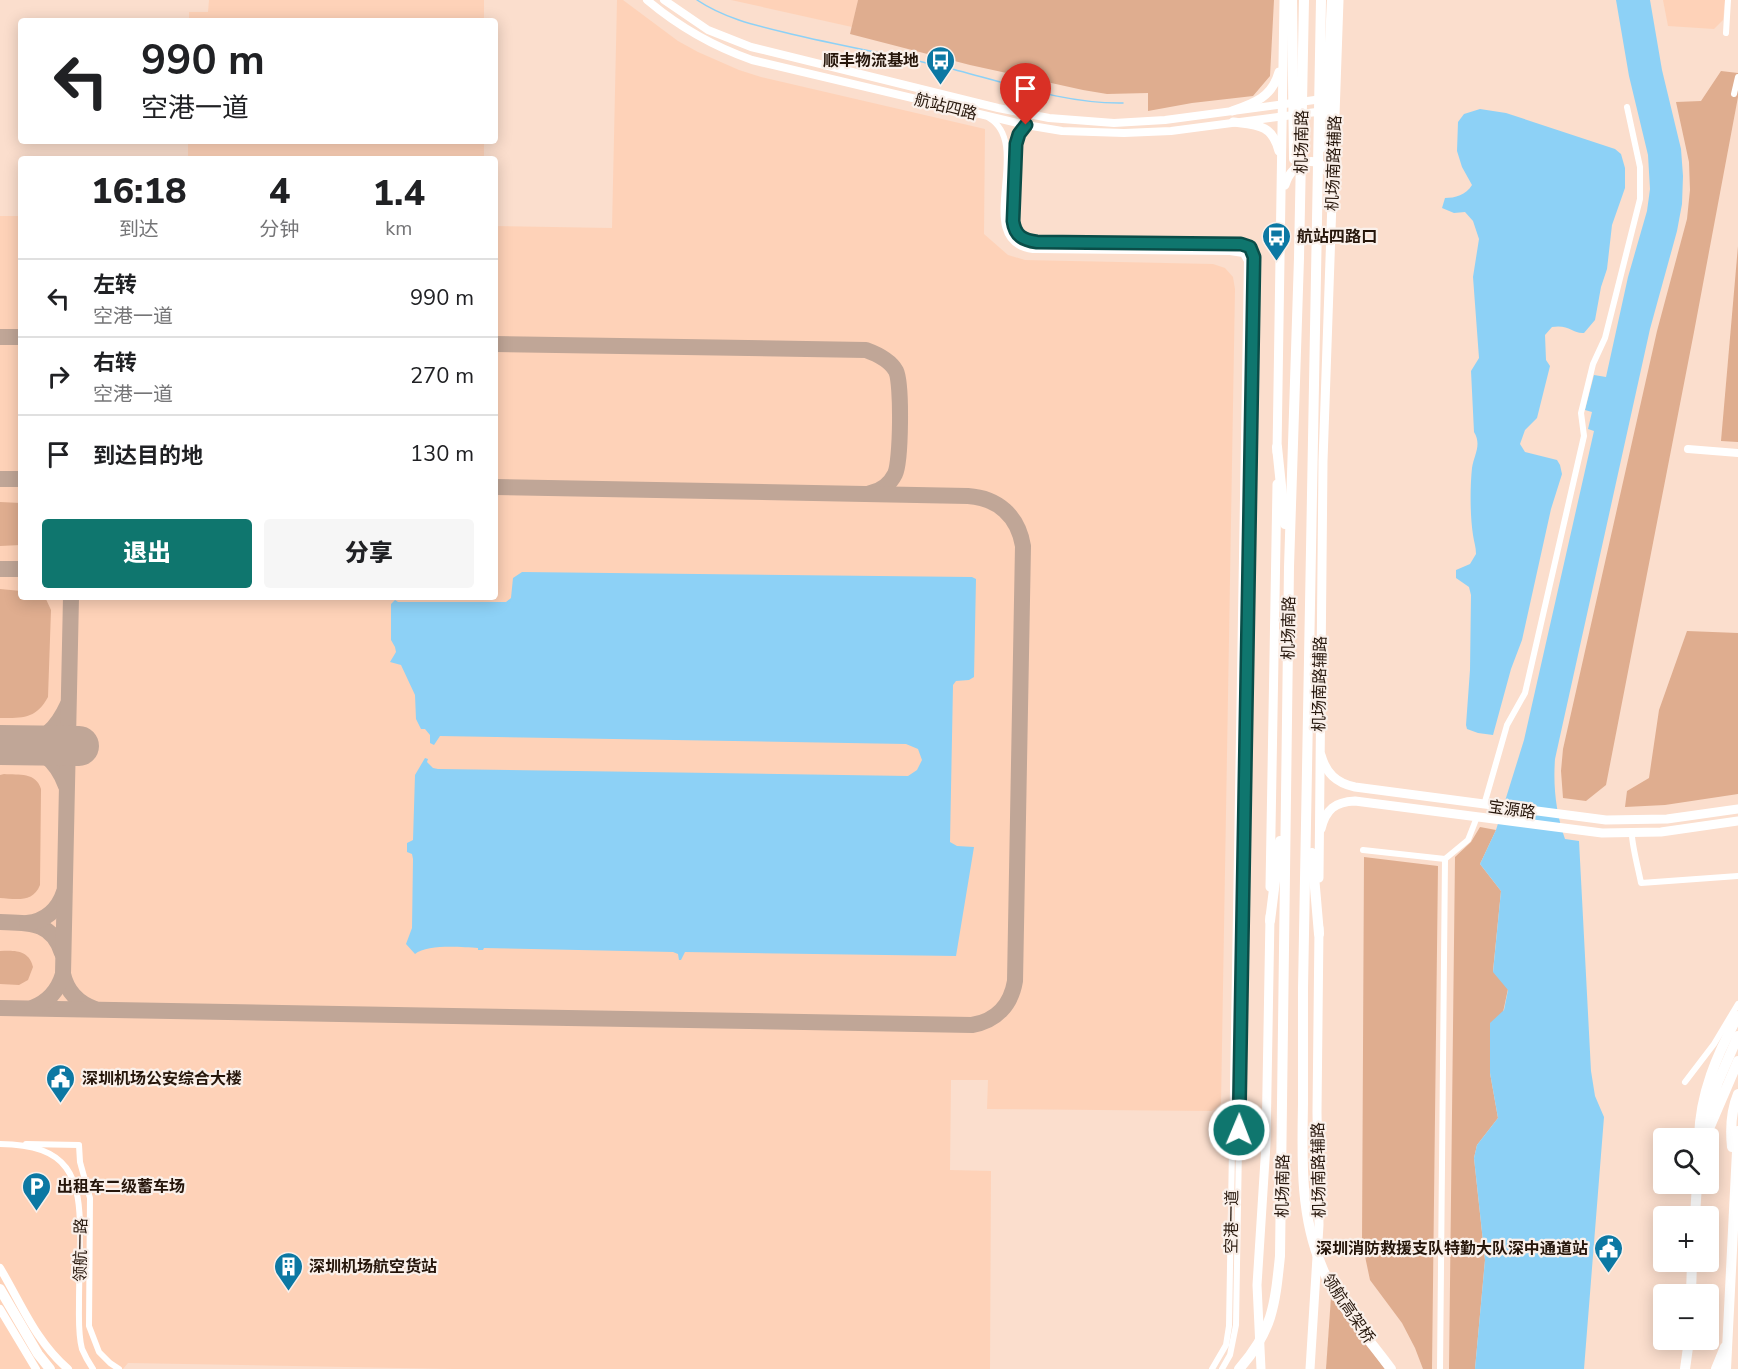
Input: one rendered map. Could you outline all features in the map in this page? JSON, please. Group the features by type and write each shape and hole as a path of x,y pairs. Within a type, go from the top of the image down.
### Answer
{"highway":[{"path":"1292,0 1292,114 1299,258"},
{"name":"机场南路","path":"1239,1369 1257,1347 1270,1320 1280,1256 1289,567 1299,258 1304,0"},
{"name":"机场南路","path":"1302,1136 1321,0"},
{"path":"1316,258 1329,88 1332,0"},
{"path":"1277,447 1289,567"},
{"path":"1307,792 1319,934"},
{"path":"1270,921 1286,793"},
{"path":"1705,1128 1723,1046 1738,1016"},
{"path":"1705,1128 1712,1100 1738,1036"},
{"path":"1712,1100 1738,1061"},
{"path":"1735,1167 1730,1129 1732,1111 1738,1094"},
{"path":"1726,1369 1738,1131"},
{"name":"领航高架桥","path":"1302,1136 1306,1207 1313,1242 1322,1269 1342,1305 1391,1369"},
{"path":"4,1286 38,1354 50,1369"},
{"path":"1716,1369 1726,1346 1728,1334"},
{"path":"1683,1369 1688,1350"}],"main road":[{"path":"1262,1368 1257,1285 1266,1144 1284,0"},
{"name":"机场南路辅路","path":"1309,1367 1319,1225 1318,843 1323,461 1340,0"},
{"path":"1232,111 1261,100 1269,93 1276,82 1282,52"},
{"path":"1233,122 1263,127 1272,134 1279,149 1282,175"},
{"path":"1281,211 1284,188 1289,174 1300,164 1312,162 1322,166 1329,172 1332,182"},
{"name":"宝源路","path":"1319,737 1321,758 1328,771 1339,782 1355,788 1584,818 1642,820 1688,817 1738,809"},
{"path":"1355,788 1347,789 1345,794 1355,801"},
{"name":"宝源路","path":"1318,843 1323,821 1329,809 1337,803 1355,801 1583,831 1632,833 1690,829 1738,821"}],"street":[{"name":"航站四路","path":"647,0 696,36 739,56 986,116 1062,131 1124,133 1171,130 1335,110"},
{"name":"航站四路","path":"664,0 708,30 751,47 1023,114 1069,121 1114,123 1165,120 1335,97"},
{"path":"1726,33 1728,0"},
{"path":"1734,94 1738,77"},
{"path":"1488,805 1507,725 1525,693 1584,436 1581,413 1593,364 1605,338 1638,209 1641,188 1640,167 1627,107"},
{"name":"空港一道","path":"986,116 999,126 1004,135 1006,149 1004,222 1009,237 1017,246 1033,250 1235,252 1243,254 1247,261 1229,1326 1226,1346 1212,1369"},
{"name":"空港一道","path":"1026,125 1019,134 1016,144 1013,221 1014,228 1022,238 1037,242 1241,244 1250,247 1254,257 1236,1325 1233,1345 1222,1369"},
{"path":"1688,449 1738,453"},
{"path":"1363,850 1445,859 1468,840 1477,817"},
{"path":"1632,833 1631,838 1641,883 1738,876"},
{"path":"1440,1369 1445,859"},
{"path":"1684,1082 1714,1044 1738,1004"},
{"name":"领航一路","path":"0,1144 26,1144 41,1149 59,1160 71,1173 77,1188 81,1211 79,1328 83,1351 93,1369"},
{"path":"26,1144 79,1145 81,1167 89,1188 90,1198 89,1326 99,1352 119,1369"},
{"path":"0,1268 4,1286 50,1351 68,1369"},
{"path":"0,1295 4,1286"},
{"path":"0,1309 34,1367 46,1367 51,1359 50,1351"}],"shaded area":[{"path":"209,0 484,0 484,18 189,18 189,12 208,12"},
{"path":"617,0 623,0 678,41 739,70 985,129 984,234 1008,255 1025,260 1213,264 1225,268 1233,277 1235,289 1221,1104 1212,1111 987,1109 988,1080 951,1080 950,1170 991,1171 990,1369 453,1369 128,1363 123,1369 0,1369 0,216 18,216 18,600 498,600 498,226 612,228"},
{"path":"731,0 858,0 852,27"},
{"path":"858,0 1274,0 1270,76 1253,96 1148,111 1148,93 1107,94 1083,90 970,65 850,34"},
{"path":"1663,0 1725,0 1723,20 1714,29 1668,26"},
{"path":"1721,71 1738,73 1738,97 1606,785 1586,801 1563,798 1561,771 1563,749 1657,331 1687,219 1690,190 1689,162 1676,102 1701,101"},
{"path":"188,144 484,144 484,156 188,156"},
{"path":"1738,246 1738,442 1721,441"},
{"path":"0,502 18,503 18,545 0,546"},
{"path":"0,589 18,591 18,600 46,600 51,610 48,697 39,710 28,716 0,718"},
{"path":"1687,631 1738,633 1738,794 1665,805 1625,807 1627,791 1649,778 1659,710"},
{"path":"0,775 31,777 41,789 40,885 33,895 23,899 0,898"},
{"path":"1480,827 1496,830 1480,864 1501,891 1493,971 1508,989 1490,1073 1498,1118 1477,1145 1474,1158 1485,1260 1475,1369 1449,1369 1455,857 1471,842"},
{"path":"1364,857 1438,866 1432,1369 1423,1369 1402,1323 1370,1280 1362,1242"},
{"path":"0,951 21,952 28,957 33,967 28,980 19,985 0,984"},
{"path":"1331,1297 1385,1369 1326,1369"}],"water":[{"path":"1616,0 1650,0 1662,70 1681,149 1683,176 1682,204 1677,231 1650,329 1555,759 1554,780 1559,819 1565,839 1579,841 1591,1071 1595,1096 1604,1117 1584,1369 1475,1369 1485,1260 1474,1158 1477,1145 1498,1118 1490,1073 1490,1023 1504,1010 1508,990 1493,972 1501,891 1480,864 1496,830 1524,740 1594,431 1588,429 1592,412 1585,410 1594,375 1606,377 1628,277 1647,211 1650,189 1648,155 1629,76"},
{"path":"1480,109 1506,113 1615,149 1621,154 1625,168 1625,188 1612,225 1607,269 1595,320 1584,333 1558,326 1552,327 1545,335 1546,360 1550,366 1537,418 1525,430 1520,444 1525,452 1557,460 1562,474 1551,509 1522,640 1511,669 1493,735 1467,729 1466,725 1470,670 1471,595 1469,587 1456,578 1456,570 1470,564 1476,554 1471,493 1472,468 1477,441 1474,432 1471,371 1479,358 1473,277 1479,239 1473,221 1465,212 1454,213 1442,208 1445,198 1460,195 1472,185 1462,167 1457,151 1458,122 1464,114"},
{"path":"522,572 972,577 976,579 974,677 969,680 956,681 953,685 950,842 957,846 974,847 956,956 685,952 679,960 678,954 673,952 484,948 478,950 478,948 454,947 436,947 415,954 406,944 412,928 413,859 412,854 407,852 407,843 413,840 415,775 425,758 433,768 438,769 908,776 917,770 922,760 918,749 906,744 440,736 434,745 430,743 430,735 425,729 421,729 416,719 415,695 401,665 390,662 396,652 391,640 391,604 395,600 398,602 506,602 511,598 513,578"}],"waterway":[{"path":"697,0 730,17 754,25 944,67 1055,96 1123,103"}],"taxiway":[{"path":"0,337 18,337"},
{"path":"498,344 866,350 887,361 896,371 900,422 899,455 895,474 885,486 870,493"},
{"path":"0,479 18,479"},
{"path":"0,1008 972,1025 988,1020 1001,1011 1010,997 1015,981 1023,546 1017,526 1005,510 989,500 968,496 498,487"},
{"path":"0,569 18,569"},
{"path":"32,1008 43,1003 52,995 63,974 71,600"},
{"path":"17,745 42,737 54,727 68,704"},
{"path":"21,746 37,750 49,759 59,771 66,786"},
{"path":"27,923 40,920 50,914 64,892"},
{"path":"0,922 30,924 46,929 58,943 62,953"},
{"path":"63,974 74,996 83,1004 95,1009"}],"runway":[{"path":"0,745 79,746"}],"place":[{"name":"顺丰物流基地","path":"940,86"},
{"name":"航站四路口","path":"1276,262"},
{"name":"深圳机场公安综合大楼","path":"61,1104"},
{"name":"出租车二级蓄车场","path":"36,1212"},
{"name":"深圳消防救援支队特勤大队深中通道站","path":"1609,1274"},
{"name":"深圳机场航空货站","path":"288,1292"}],"route":[{"path":"1026,125 1019,134 1016,144 1013,221 1017,235 1022,238 1037,242 1241,244 1250,247 1254,257 1239,1130"}]}
